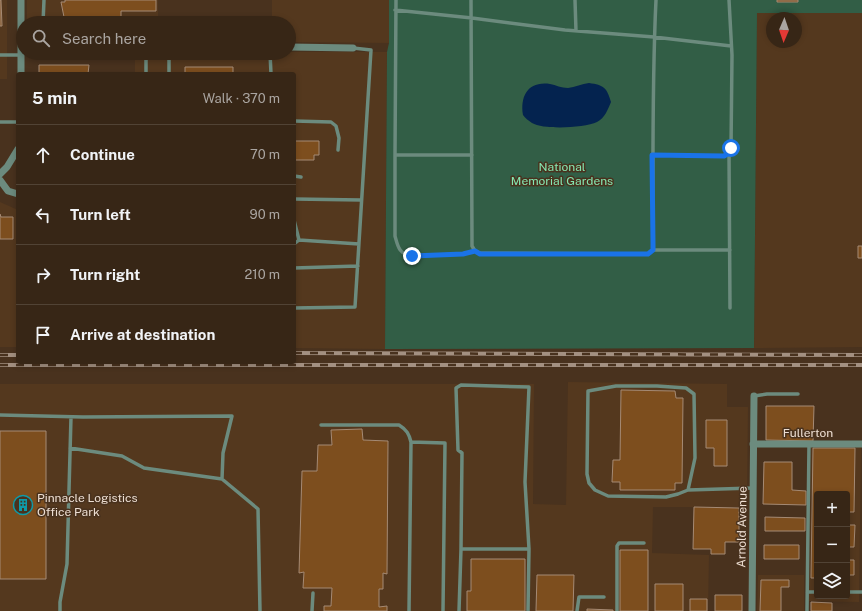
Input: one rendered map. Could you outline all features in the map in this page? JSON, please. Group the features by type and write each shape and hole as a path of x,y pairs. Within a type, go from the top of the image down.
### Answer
{"street":[{"path":"21,0 22,16"},
{"path":"296,47 353,48"},
{"path":"21,60 21,72"},
{"path":"0,174 9,165 16,154"},
{"path":"1,183 8,191 16,193"},
{"name":"Arnold Avenue","path":"752,611 754,396"},
{"name":"Fullerton","path":"753,444 862,444"}],"lane":[{"path":"43,16 44,0"},
{"path":"396,0 395,236 398,247 405,255 412,256 463,254 475,251"},
{"path":"471,0 472,246 475,251 480,254 648,254 653,250 730,250"},
{"path":"576,0 576,31"},
{"path":"653,250 652,155 656,0"},
{"path":"729,0 731,46 731,148 729,153 730,308"},
{"path":"395,10 576,31 654,37 731,46"},
{"path":"296,308 355,307 371,50 353,48"},
{"path":"0,55 16,55"},
{"path":"146,60 146,72"},
{"path":"169,60 169,72"},
{"path":"270,60 271,72"},
{"path":"296,121 331,122 336,126 339,138 338,150"},
{"path":"0,122 16,122"},
{"path":"652,155 724,156 729,153"},
{"path":"395,155 472,155"},
{"path":"296,176 301,177"},
{"path":"296,199 362,200"},
{"path":"296,228 299,240"},
{"path":"296,242 299,240 359,244"},
{"path":"296,268 358,266"},
{"path":"459,611 462,453 458,450 456,388 461,385 528,387 525,482 529,549 528,611"},
{"path":"688,490 695,458 694,394 686,388 657,386 616,386 588,391 587,474 589,484 594,490 608,496 666,497 688,490 753,488"},
{"path":"754,396 766,394 798,394"},
{"path":"0,415 71,417 232,416 223,453 222,479"},
{"path":"60,611 60,602 67,564 71,417"},
{"path":"321,425 399,425 408,433 411,442 409,611"},
{"path":"411,442 445,443 443,611"},
{"path":"807,611 809,444"},
{"path":"70,448 122,456 144,468 222,479 258,509 260,611"},
{"path":"617,611 617,546 619,543 644,543"},
{"path":"461,549 529,549"},
{"path":"807,592 814,592"},
{"path":"850,592 862,592"},
{"path":"312,611 313,593"},
{"path":"577,611 579,597 604,597"}],"shaded area":[{"path":"0,0 7,0 7,79 0,79"},
{"path":"27,0 158,0 158,16 27,16"},
{"path":"272,0 389,0 389,43 296,42 296,16 272,16"},
{"path":"757,12 766,12 766,48 802,48 802,12 862,13 862,347 754,348"},
{"path":"296,52 387,52 385,349 296,348 296,72 135,72 135,60 296,60"},
{"path":"0,202 16,209 16,347 0,347"},
{"path":"568,382 727,384 727,407 748,407 747,507 653,507 652,553 709,555 708,611 0,611 0,384 534,384 533,504 566,505"},
{"path":"811,446 861,447 859,602 809,601"},
{"path":"758,575 804,575 804,611 757,611"}],"green space":[{"name":"National Memorial Gardens","path":"389,0 862,0 862,13 757,13 754,348 385,349 387,52 389,43"}],"water":[{"path":"589,83 604,88 608,93 611,102 604,116 597,122 574,127 545,127 532,123 523,115 522,108 524,96 531,87 542,84 550,84 568,88"}],"building":[{"path":"1,0 2,26 0,26"},
{"path":"65,0 156,0 156,11 121,11 121,16 64,16 61,2 65,2"},
{"path":"777,0 798,0 798,2 777,2"},
{"path":"39,65 89,65 88,72 39,72"},
{"path":"185,67 233,67 233,72 185,72"},
{"path":"296,141 319,141 319,155 314,155 314,160 296,160"},
{"path":"0,214 1,217 13,217 13,239 0,239"},
{"path":"858,246 862,246 862,258 858,258"},
{"path":"621,390 675,391 676,398 683,398 682,483 675,483 675,490 620,490 620,482 612,482 613,460 620,460"},
{"path":"766,406 814,406 813,441 766,440"},
{"path":"706,420 727,420 727,466 714,466 714,448 706,448"},
{"path":"362,429 363,440 388,441 387,574 383,573 383,589 379,589 379,607 387,606 387,611 324,611 324,606 331,606 332,588 303,588 304,572 299,573 302,471 317,471 318,445 332,445 331,430"},
{"name":"Pinnacle Logistics Office Park","path":"0,431 46,431 46,579 0,579"},
{"path":"813,448 855,448 854,512 850,512 850,491 814,491 814,578 811,578"},
{"path":"764,462 792,462 792,490 806,491 806,505 763,504"},
{"path":"694,507 739,508 739,542 725,542 725,554 711,554 711,549 693,549"},
{"path":"765,517 805,518 805,531 765,531"},
{"path":"850,525 855,525 854,547 850,547"},
{"path":"764,545 799,545 799,559 764,559"},
{"path":"620,550 648,550 648,611 620,611"},
{"path":"471,559 525,559 525,611 467,611 467,591 471,591"},
{"path":"850,560 854,560 854,575 850,575"},
{"path":"537,575 574,575 573,611 536,611"},
{"path":"761,580 789,580 789,587 781,587 781,611 760,611"},
{"path":"655,584 683,584 683,611 655,611"},
{"path":"715,595 742,595 742,611 715,611"},
{"path":"690,599 707,599 707,611 690,611"},
{"path":"811,602 832,603 832,611 811,611"},
{"path":"587,609 613,610 613,611 587,611"}],"railway":[{"path":"296,353 862,355"},
{"path":"0,355 16,355"},
{"path":"0,365 862,365"}],"place":[{"name":"Pinnacle Logistics Office Park","path":"23,505"}],"route":[{"path":"412,256 463,254 475,251 480,254 648,254 653,250 652,155 724,156 729,153 731,148"}]}
